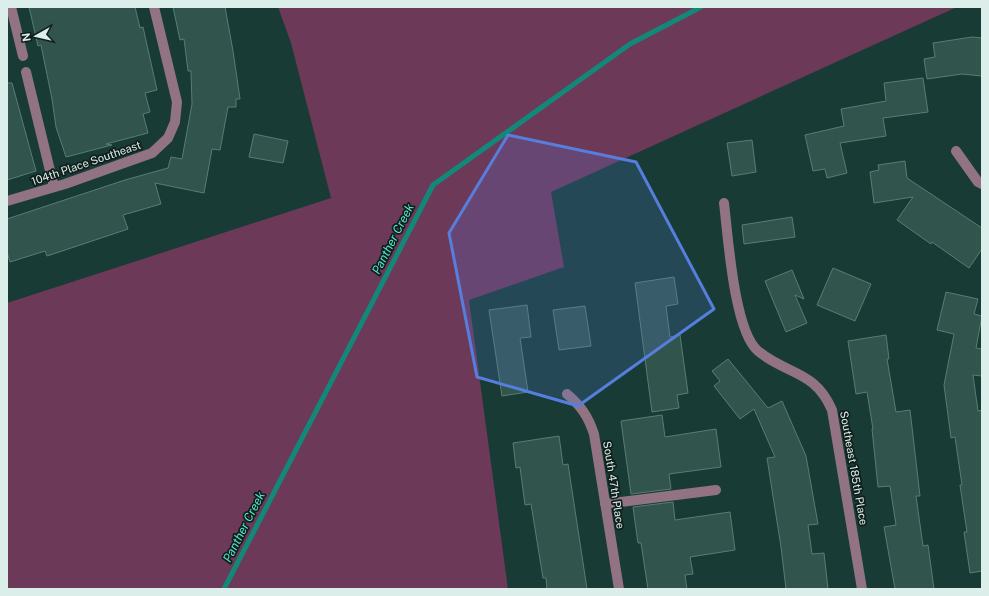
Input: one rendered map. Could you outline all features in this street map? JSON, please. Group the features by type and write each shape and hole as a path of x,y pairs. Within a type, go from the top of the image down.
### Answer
{"street":[{"path":"11,7 23,56"},
{"name":"104th Place Southeast","path":"7,201 152,154 168,138 175,122 177,102 154,7"},
{"path":"26,72 54,187"},
{"path":"956,152 978,182 982,184"},
{"name":"Southeast 185th Place","path":"724,203 739,311 746,333 756,350 812,381 826,396 832,410 862,589"},
{"name":"South 47th Place","path":"567,394 580,406 588,417 594,434 619,589"},
{"path":"605,504 716,490"}],"highlighted area":[{"path":"508,135 636,162 714,309 578,406 477,377 449,233"}],"shaded area":[{"path":"278,7 957,7 551,192 564,267 469,300 508,589 7,589 7,303 331,198 291,43"}],"building":[{"path":"29,7 135,7 140,28 143,27 157,90 145,93 150,112 143,114 148,133 106,144 112,145 66,157 56,127 41,45 38,46"},
{"path":"173,7 225,7 233,51 240,99 236,99 236,107 228,107 220,150 212,149 204,193 155,183 161,204 123,215 128,229 47,256 45,251 10,262 7,252 7,219 125,180 168,168 171,157 182,159 192,104 191,71 188,71 184,39 180,40"},
{"path":"972,37 982,38 982,76 962,74 927,79 924,59 935,57 933,43"},
{"path":"923,78 928,112 883,118 886,136 840,143 847,173 827,178 825,169 813,171 805,135 844,126 841,109 886,101 884,83"},
{"path":"7,83 12,83 36,171 7,180"},
{"path":"254,134 288,141 283,163 249,157"},
{"path":"752,140 756,172 732,176 727,143"},
{"path":"905,161 907,178 982,228 982,249 969,268 897,220 913,197 874,203 870,172 879,170 878,165"},
{"path":"792,217 795,237 744,244 742,225"},
{"path":"833,268 871,284 855,321 817,305"},
{"path":"792,270 804,299 795,295 807,323 786,332 765,281"},
{"path":"674,277 678,304 666,306 670,337 680,335 688,393 677,395 679,408 652,412 635,283"},
{"path":"946,292 978,299 974,314 982,316 976,348 982,349 982,376 973,375 978,411 982,410 982,571 970,573 964,532 967,532 960,485 962,485 955,437 951,438 944,385 954,334 937,330"},
{"path":"527,305 531,337 520,338 528,392 502,396 489,310"},
{"path":"585,306 591,346 559,350 553,310"},
{"path":"886,335 889,359 887,359 896,412 910,410 920,496 916,496 923,546 928,545 934,589 895,589 884,527 896,525 890,486 878,487 873,429 867,392 856,394 848,341"},
{"path":"728,359 768,408 782,401 806,456 818,524 808,525 812,554 824,553 828,589 786,589 767,458 775,457 754,409 740,419 714,386 720,381 712,371"},
{"path":"662,415 665,437 716,429 721,467 669,474 671,489 631,494 621,421"},
{"path":"559,436 563,465 568,464 587,589 547,589 546,578 543,578 531,504 525,505 520,467 516,468 513,443"},
{"path":"673,502 675,520 730,512 735,550 690,557 693,574 685,575 687,589 648,589 641,543 638,543 633,507"}],"waterway":[{"name":"Panther Creek","path":"224,589 433,185 630,44 701,7"}]}
